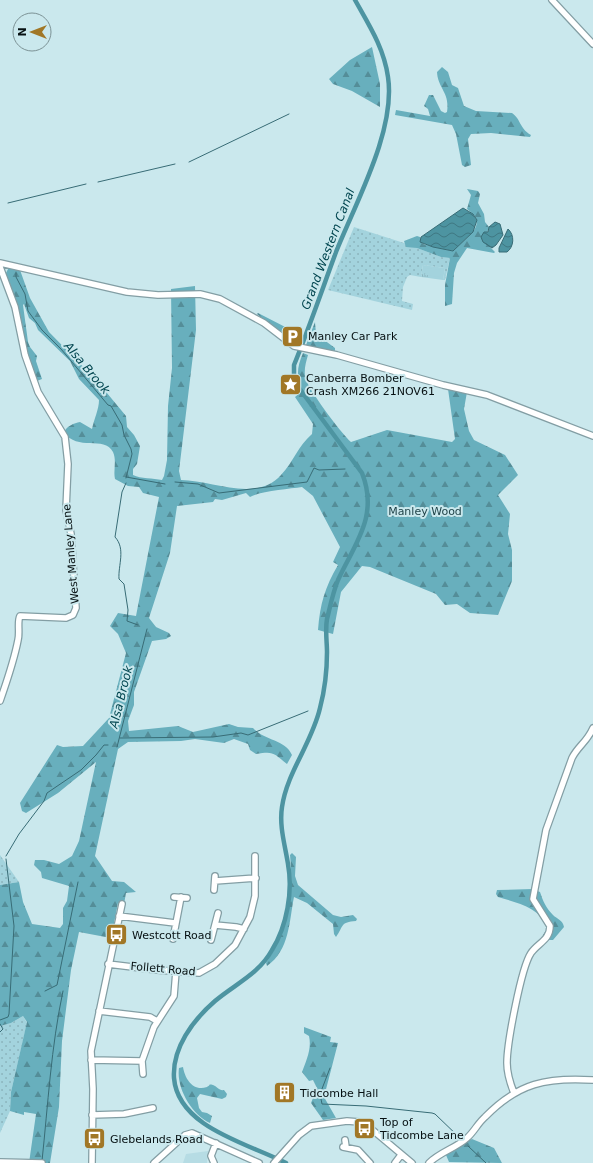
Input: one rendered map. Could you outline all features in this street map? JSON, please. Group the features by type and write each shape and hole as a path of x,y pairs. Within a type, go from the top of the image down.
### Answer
{"street":[{"path":"552,0 593,44"},
{"path":"0,263 3,268 57,275 127,292 141,294 192,294 220,299 243,310 264,323 294,346 306,350 337,355 443,385 487,395 593,436"},
{"name":"West Manley Lane","path":"0,701 15,656 19,636 18,618 20,616 66,618 73,615 76,608 71,534 66,510 68,470 65,437 38,392 25,355 15,307 3,268"},
{"path":"514,1093 508,1073 508,1054 520,990 527,962 532,952 547,938 550,930 550,926 533,899 546,830 572,758 587,740 593,728"},
{"name":"Follett Road","path":"108,964 176,971 199,972 208,969 230,951 244,929 254,904 256,878 255,856"},
{"path":"214,890 215,879 256,878"},
{"path":"174,897 188,898"},
{"path":"172,939 181,897"},
{"path":"92,1163 91,1060 108,964 122,904"},
{"path":"211,940 218,913"},
{"path":"119,916 175,923"},
{"path":"215,925 236,926 244,929"},
{"path":"143,1074 143,1058 151,1034 174,996 176,971"},
{"path":"99,1012 150,1017 158,1021"},
{"path":"91,1060 143,1058"},
{"path":"429,1163 440,1154 466,1139 484,1117 514,1093 535,1084 560,1078 593,1080"},
{"path":"92,1115 124,1114 153,1108"},
{"path":"274,1163 299,1135 311,1126 347,1121 360,1122 369,1127 412,1163"},
{"path":"154,1163 189,1133 195,1133 259,1163"},
{"path":"345,1140 344,1147 358,1150 370,1163"},
{"path":"214,1163 212,1156 216,1144"},
{"path":"395,1163 401,1154"},
{"path":"0,1162 42,1163"}],"shaded area":[{"path":"208,1151 207,1163 183,1163 186,1154"}],"green space":[{"path":"372,47 380,84 380,107 352,91 333,84 329,79 350,60"},
{"path":"442,67 448,72 452,85 458,88 464,106 476,111 512,113 524,129 531,135 530,137 491,133 471,134 468,139 471,165 465,167 462,165 456,134 452,125 395,115 396,110 430,116 428,109 424,106 429,95 433,95 441,111 445,113 447,112 447,100 439,83 437,72"},
{"path":"467,189 478,191 480,194 478,203 484,214 485,222 489,227 487,233 490,247 495,252 467,248 457,263 454,273 452,304 445,306 445,285 450,258 441,257 417,248 406,247 404,241 417,236 420,237 423,244 453,251 473,232 477,223 476,218 467,209 471,195"},
{"path":"354,227 441,257 450,258 445,280 443,280 445,268 423,265 421,277 410,275 407,277 403,287 402,301 413,304 412,310 328,290"},
{"path":"423,265 445,268 443,280 421,277"},
{"name":"Manley Wood","path":"9,267 20,270 30,298 49,332 97,381 126,416 127,427 134,435 140,446 137,464 133,469 133,475 162,480 164,476 167,460 168,406 172,368 171,289 195,286 196,330 179,471 181,480 247,489 259,488 271,483 281,475 312,434 313,424 295,397 302,391 298,372 299,363 303,353 308,355 305,376 311,390 351,442 387,430 452,442 455,439 448,389 467,392 464,409 469,431 474,440 505,455 518,475 498,495 510,514 508,534 512,550 512,581 498,615 470,613 457,604 445,605 436,594 370,567 362,566 341,592 333,634 318,630 320,612 326,588 338,565 333,562 340,547 313,496 302,487 267,492 250,497 246,493 222,500 215,499 213,502 177,506 170,553 149,618 156,627 169,633 171,636 166,639 152,641 134,692 134,705 128,721 129,731 178,726 193,732 229,724 238,727 253,728 284,746 292,755 287,764 279,757 270,753 256,754 250,750 248,744 234,739 224,743 195,739 181,741 128,742 118,749 95,856 112,881 124,882 136,892 126,893 124,904 118,903 111,938 79,932 71,970 62,1041 59,1107 50,1163 29,1163 36,1114 24,1112 24,1115 10,1111 11,1092 27,1022 23,1016 11,1023 0,1026 0,885 19,882 23,902 32,924 60,928 63,924 63,908 67,901 69,886 42,878 41,872 34,865 35,860 44,860 59,864 72,856 79,841 96,762 58,793 26,813 22,811 20,803 57,745 63,747 83,746 109,718 126,653 118,634 110,626 118,613 136,616 159,497 143,493 139,487 128,486 115,479 114,455 109,447 97,443 83,443 76,441 69,438 64,432 71,425 80,422 92,429 99,400 79,379 70,361 38,330 35,323 29,318 24,304 28,342 37,356 36,361 42,379 37,381 35,379 6,277"},
{"path":"426,268 441,270 440,277 425,275"},
{"path":"258,313 293,331 284,336 257,314"},
{"path":"315,322 316,334 335,348 335,351 307,347 306,345"},
{"path":"292,853 296,857 295,876 298,885 333,915 341,917 353,915 357,919 356,921 347,922 343,925 336,937 334,934 333,924 307,903 294,897 284,943 275,959 267,966 266,963 280,938 288,912 291,884 290,855"},
{"path":"0,855 19,882 0,885"},
{"path":"533,889 540,892 548,910 561,921 564,927 553,940 549,940 543,935 547,929 544,922 534,911 520,904 498,897 496,894 497,890"},
{"path":"23,1016 27,1023 11,1092 10,1111 0,1133 0,1026 11,1023"},
{"path":"304,1027 331,1037 330,1042 338,1043 324,1097 336,1118 323,1120 311,1103 317,1088 313,1080 309,1081 302,1072 310,1046 309,1036 304,1033"},
{"path":"183,1067 188,1080 194,1086 202,1088 213,1085 224,1090 227,1094 226,1097 222,1099 200,1094 197,1098 199,1108 202,1112 212,1116 210,1123 197,1114 191,1107 183,1092 180,1084 179,1068"},
{"path":"472,1139 494,1148 502,1163 449,1162 446,1155"}],"water":[{"path":"463,208 473,214 477,220 473,232 453,251 433,247 420,242 421,237"},
{"path":"495,222 500,224 503,235 492,248 483,242 481,237 484,232 488,232 489,227"},
{"path":"508,229 513,238 511,247 507,252 499,252 499,248"}],"waterway":[{"name":"Grand Western Canal","path":"286,1163 236,1141 202,1122 188,1110 178,1095 174,1078 174,1067 180,1045 199,1017 215,1001 260,966 272,950 282,930 288,908 290,885 282,828 282,807 289,782 316,721 322,701 327,666 326,623 333,594 338,580 358,541 366,516 368,503 367,488 362,473 299,388 294,376 294,365 336,252 372,166 386,120 389,98 386,66 371,28 355,0"},
{"path":"189,162 289,114"},
{"path":"98,182 175,164"},
{"path":"8,203 86,184"},
{"name":"Alsa Brook","path":"16,273 16,277 25,294 28,311 42,330 61,349 108,405 111,406 122,425 124,435 132,454 126,478"},
{"path":"175,482 198,484 219,493 307,482 314,468 319,470 345,469"},
{"path":"126,477 165,484"},
{"name":"Alsa Brook","path":"126,483 122,492 115,537 121,552 119,579 124,584 128,610 127,621 138,625"},
{"name":"Alsa Brook","path":"117,747 147,629"},
{"path":"120,738 213,737 241,733 248,735 308,711"},
{"name":"Alsa Brook","path":"6,856 19,834 44,801 47,793 81,770 104,745 108,745"},
{"name":"Alsa Brook","path":"0,1020 8,1017 9,1014 14,926 6,859"},
{"path":"45,991 57,985 78,882"},
{"path":"42,1161 53,1055 63,991"},
{"name":"Alsa Brook","path":"0,1024 3,1029 0,1032"},
{"path":"330,1068 320,1094 322,1104 366,1106 432,1113 435,1114 461,1139"},
{"path":"468,1146 486,1163"}],"place":[{"name":"Manley Car Park","path":"292,336"},
{"name":"Canberra Bomber Crash XM266 21NOV61","path":"290,384"},
{"name":"Westcott Road","path":"116,935"},
{"name":"Tidcombe Hall","path":"284,1093"},
{"name":"Top of Tidcombe Lane","path":"364,1128"},
{"name":"Glebelands Road","path":"94,1139"}]}
